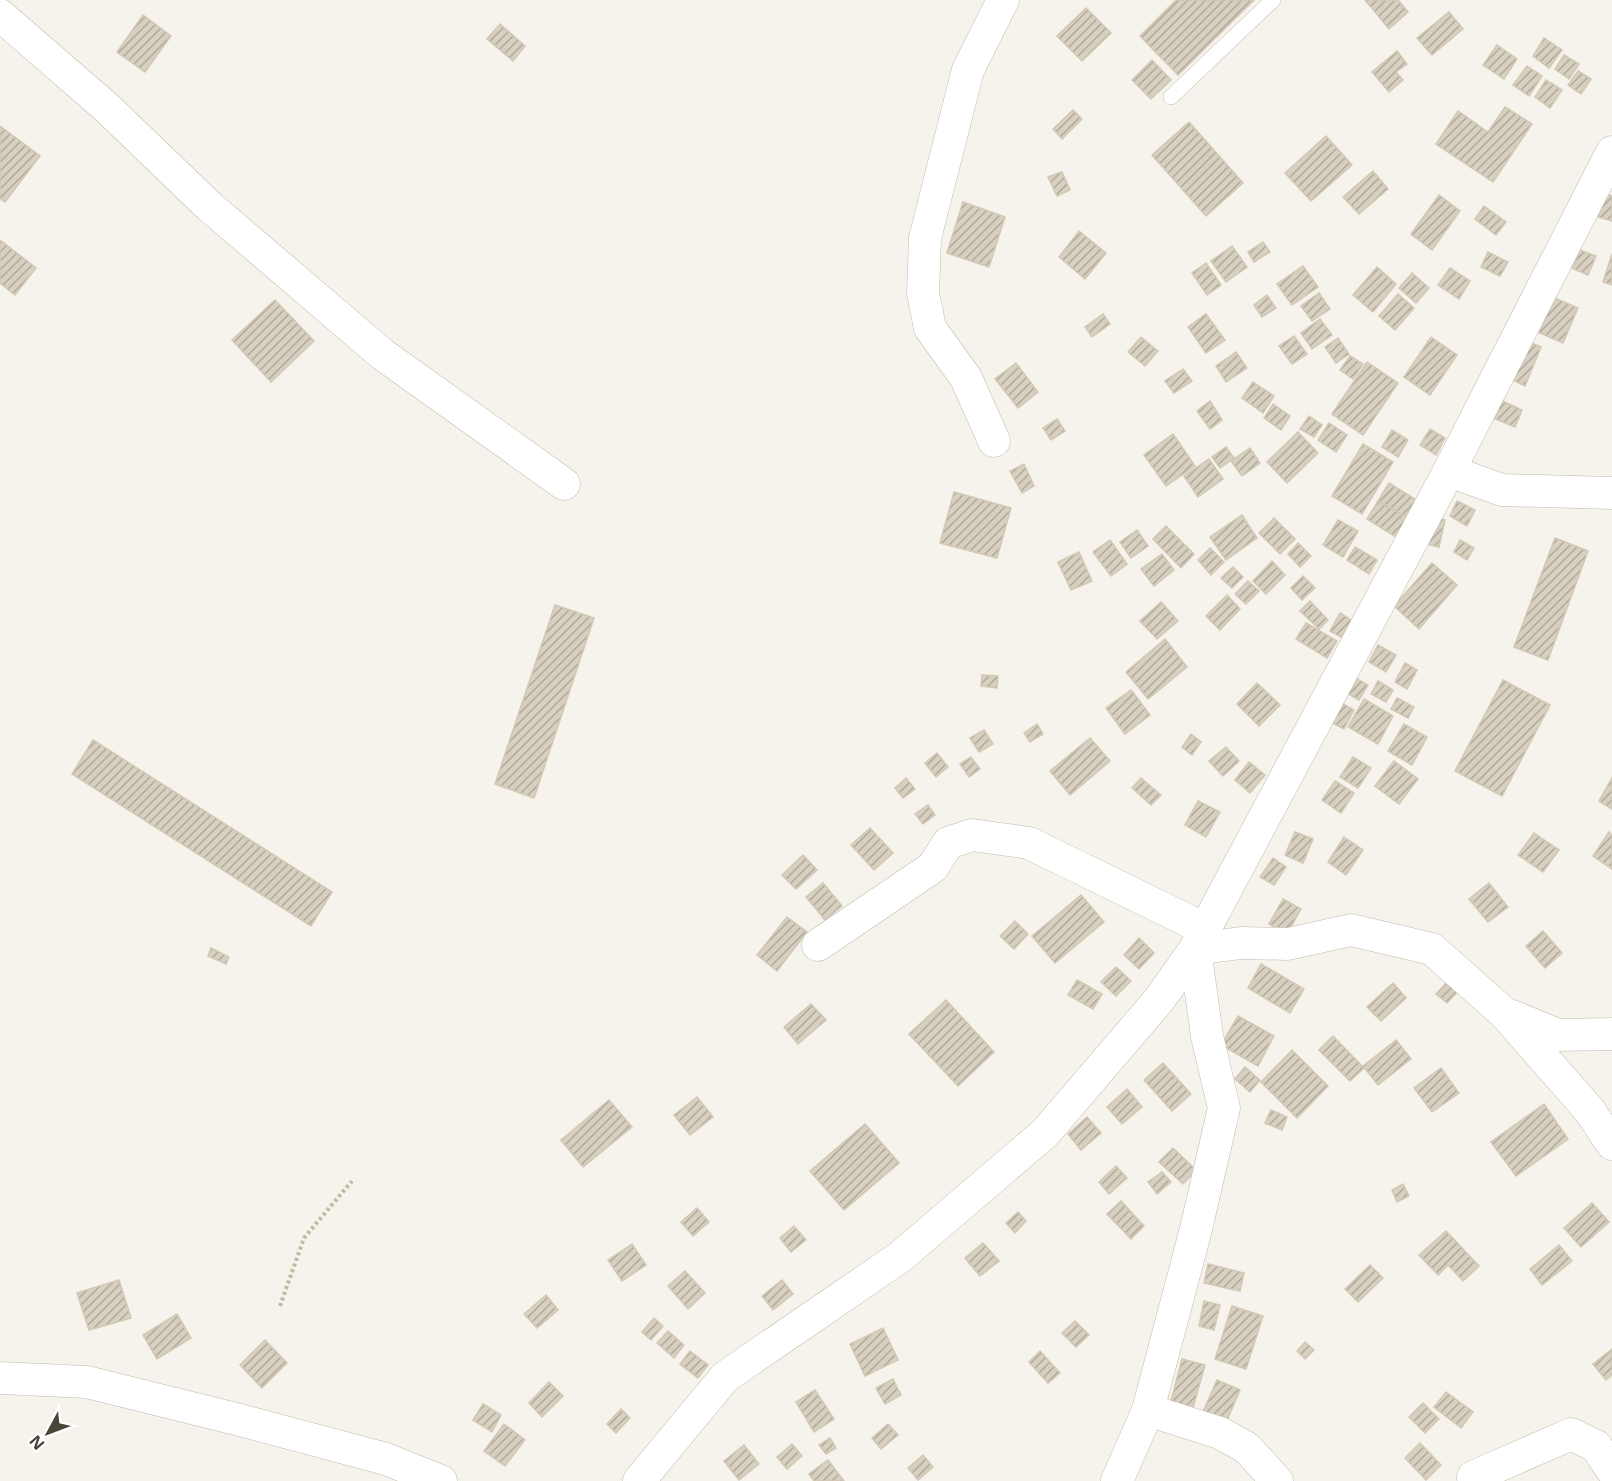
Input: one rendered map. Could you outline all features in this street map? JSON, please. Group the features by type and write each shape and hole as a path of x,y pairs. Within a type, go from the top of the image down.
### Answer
{"street":[{"path":"994,441 966,378 930,328 923,293 925,238 968,70 1003,0"},
{"path":"0,15 106,107 209,206 382,354 564,484"},
{"path":"639,1481 725,1377 900,1257 1045,1133 1159,1000 1200,939 1449,471 1612,152"},
{"path":"1449,471 1502,490 1612,493"},
{"path":"818,945 933,867 948,843 972,836 1029,843 1200,939 1288,944 1351,930 1432,949 1505,1014 1590,1111 1612,1143"},
{"path":"1117,1481 1148,1410 1196,1229 1224,1108 1207,1036 1200,939"},
{"path":"1505,1014 1558,1035 1612,1034"},
{"path":"2,1373 87,1382 386,1459 441,1481"},
{"path":"1148,1410 1220,1433 1247,1448 1277,1481"},
{"path":"1473,1477 1571,1434 1596,1446 1612,1470"}],"lane":[{"path":"1172,97 1273,0"}],"path":[{"path":"280,1306 304,1238 352,1181"}],"building":[{"path":"1176,0 1254,0 1178,75 1140,36"},
{"path":"1365,0 1398,0 1408,12 1389,29"},
{"path":"1086,8 1111,33 1082,61 1057,36"},
{"path":"1449,12 1463,29 1432,55 1417,38"},
{"path":"143,15 171,36 145,72 117,52"},
{"path":"500,24 525,46 513,61 487,39"},
{"path":"1544,38 1562,50 1549,68 1533,56"},
{"path":"1497,45 1517,59 1504,79 1483,65"},
{"path":"1397,51 1407,64 1396,72 1403,80 1389,92 1372,72"},
{"path":"1564,55 1579,64 1569,79 1555,69"},
{"path":"1152,60 1171,80 1151,99 1132,80"},
{"path":"1527,66 1542,76 1529,96 1513,85"},
{"path":"1578,71 1591,79 1581,94 1568,85"},
{"path":"1546,80 1562,90 1550,108 1535,97"},
{"path":"1505,107 1532,124 1493,182 1436,144 1458,111 1488,132"},
{"path":"1073,110 1082,119 1062,139 1053,129"},
{"path":"1189,122 1243,183 1206,216 1152,155"},
{"path":"0,126 40,156 5,202 0,199"},
{"path":"1326,136 1352,165 1311,201 1285,173"},
{"path":"1373,171 1388,189 1359,214 1343,197"},
{"path":"1062,172 1070,190 1057,196 1048,177"},
{"path":"1605,194 1612,196 1612,221 1598,217"},
{"path":"1439,195 1460,211 1432,250 1411,234"},
{"path":"963,202 1005,217 989,267 947,253"},
{"path":"1484,206 1506,222 1496,235 1475,219"},
{"path":"1079,231 1106,253 1085,279 1059,257"},
{"path":"0,240 36,268 15,295 0,283"},
{"path":"1263,242 1270,252 1254,262 1248,252"},
{"path":"1232,246 1247,267 1226,282 1211,261"},
{"path":"1580,250 1596,256 1588,275 1572,268"},
{"path":"1488,252 1508,262 1500,276 1481,267"},
{"path":"1612,254 1612,285 1603,282"},
{"path":"1206,263 1221,285 1207,295 1192,273"},
{"path":"1303,266 1318,287 1292,305 1277,284"},
{"path":"1377,267 1396,284 1373,312 1353,295"},
{"path":"1450,268 1470,281 1459,299 1438,285"},
{"path":"1412,273 1429,288 1416,303 1399,288"},
{"path":"1319,293 1330,309 1312,321 1301,306"},
{"path":"1398,294 1414,308 1395,330 1379,316"},
{"path":"1545,294 1578,308 1563,343 1531,329"},
{"path":"1267,295 1276,308 1262,317 1254,305"},
{"path":"275,300 314,341 271,382 232,340"},
{"path":"1103,314 1110,324 1092,337 1085,327"},
{"path":"1206,314 1225,340 1206,353 1188,327"},
{"path":"1320,319 1332,335 1312,349 1301,333"},
{"path":"1294,336 1307,354 1292,364 1279,346"},
{"path":"1141,337 1158,351 1145,366 1128,352"},
{"path":"1431,337 1457,355 1430,395 1404,377"},
{"path":"1338,338 1349,354 1336,363 1325,347"},
{"path":"1520,338 1541,347 1525,386 1504,376"},
{"path":"1236,352 1247,368 1226,382 1216,366"},
{"path":"1350,356 1363,364 1353,379 1340,370"},
{"path":"1367,362 1398,383 1363,435 1332,414"},
{"path":"1016,363 1038,392 1018,408 995,379"},
{"path":"1183,369 1192,381 1174,393 1165,381"},
{"path":"1253,382 1274,396 1263,413 1242,398"},
{"path":"1498,399 1522,410 1515,427 1491,417"},
{"path":"1210,401 1222,420 1210,429 1197,411"},
{"path":"1273,404 1290,416 1281,430 1264,418"},
{"path":"1309,416 1322,425 1314,437 1300,429"},
{"path":"1057,419 1065,431 1051,440 1043,428"},
{"path":"1329,423 1347,435 1336,452 1318,440"},
{"path":"1430,429 1445,438 1436,455 1420,445"},
{"path":"1392,430 1408,440 1398,457 1382,447"},
{"path":"1298,432 1318,453 1287,483 1267,462"},
{"path":"1173,434 1195,466 1166,486 1144,455"},
{"path":"1363,444 1393,462 1362,514 1332,496"},
{"path":"1226,447 1234,458 1220,468 1212,457"},
{"path":"1250,448 1260,463 1242,476 1231,461"},
{"path":"1209,459 1223,479 1198,497 1184,476"},
{"path":"1024,464 1034,486 1022,493 1010,471"},
{"path":"1389,483 1418,501 1408,518 1378,501"},
{"path":"954,492 1011,508 997,558 940,543"},
{"path":"1378,501 1408,518 1396,537 1367,519"},
{"path":"1457,501 1475,510 1467,526 1450,516"},
{"path":"1242,515 1257,538 1226,560 1210,537"},
{"path":"1429,516 1445,520 1439,547 1423,543"},
{"path":"1274,518 1295,539 1280,554 1259,533"},
{"path":"1338,520 1358,531 1343,557 1323,545"},
{"path":"1166,526 1194,554 1181,568 1153,539"},
{"path":"1137,530 1148,546 1131,558 1120,542"},
{"path":"1555,538 1588,551 1548,660 1514,647"},
{"path":"1110,540 1127,564 1111,576 1093,552"},
{"path":"1460,540 1474,548 1467,560 1454,552"},
{"path":"1298,543 1311,556 1300,567 1288,554"},
{"path":"1355,547 1377,560 1369,574 1347,560"},
{"path":"1210,548 1224,562 1211,575 1198,560"},
{"path":"1079,552 1092,581 1071,590 1058,562"},
{"path":"1162,554 1174,570 1154,586 1141,569"},
{"path":"1272,561 1285,575 1266,594 1253,581"},
{"path":"1432,563 1457,585 1419,629 1394,606"},
{"path":"1233,567 1243,577 1232,588 1221,578"},
{"path":"1303,576 1315,588 1302,600 1291,588"},
{"path":"1248,581 1259,591 1246,604 1235,594"},
{"path":"1227,595 1240,609 1220,630 1206,616"},
{"path":"1310,601 1328,620 1319,629 1300,611"},
{"path":"1161,602 1178,621 1157,639 1140,621"},
{"path":"555,605 594,618 534,798 495,784"},
{"path":"1340,613 1353,621 1343,638 1330,631"},
{"path":"1306,623 1337,641 1327,658 1296,639"},
{"path":"1165,639 1187,667 1148,699 1126,672"},
{"path":"1378,645 1396,655 1386,672 1369,662"},
{"path":"1405,663 1417,670 1407,689 1395,682"},
{"path":"982,675 998,676 997,688 981,686"},
{"path":"1352,676 1368,685 1359,700 1343,691"},
{"path":"1503,680 1550,705 1502,796 1455,771"},
{"path":"1378,681 1393,690 1386,702 1371,694"},
{"path":"1257,683 1280,705 1259,726 1237,704"},
{"path":"1131,690 1150,715 1125,734 1106,708"},
{"path":"1397,698 1414,707 1408,718 1391,709"},
{"path":"1364,699 1393,716 1378,744 1348,727"},
{"path":"1338,701 1354,710 1344,729 1327,720"},
{"path":"1037,724 1043,734 1030,742 1024,733"},
{"path":"1404,724 1427,737 1412,765 1388,751"},
{"path":"984,730 993,744 979,752 970,738"},
{"path":"1191,734 1201,742 1192,755 1182,747"},
{"path":"1090,738 1110,761 1070,795 1050,771"},
{"path":"93,740 332,892 311,926 72,774"},
{"path":"1226,747 1239,761 1223,776 1209,761"},
{"path":"937,753 948,767 936,777 925,763"},
{"path":"971,757 980,769 969,777 960,764"},
{"path":"1353,757 1371,768 1358,788 1340,777"},
{"path":"1394,761 1418,779 1399,804 1375,786"},
{"path":"1249,762 1265,775 1250,793 1235,780"},
{"path":"906,778 915,789 903,798 895,788"},
{"path":"1141,778 1161,795 1151,805 1132,788"},
{"path":"1612,778 1612,809 1599,801"},
{"path":"1335,781 1354,793 1341,813 1322,800"},
{"path":"1198,801 1220,812 1206,837 1185,825"},
{"path":"928,805 935,815 923,824 915,814"},
{"path":"870,828 893,853 874,870 851,845"},
{"path":"1295,832 1313,839 1303,863 1285,855"},
{"path":"1609,832 1612,835 1612,869 1593,856"},
{"path":"1534,833 1559,850 1543,872 1518,855"},
{"path":"1344,837 1363,850 1346,875 1328,862"},
{"path":"803,855 817,870 796,889 782,875"},
{"path":"1273,858 1286,867 1274,885 1260,877"},
{"path":"823,883 842,906 825,920 806,897"},
{"path":"1489,883 1508,907 1488,922 1469,899"},
{"path":"1081,895 1104,922 1055,963 1032,936"},
{"path":"1283,899 1301,909 1287,934 1269,924"},
{"path":"787,917 807,932 777,971 757,955"},
{"path":"1015,921 1028,934 1014,949 1000,936"},
{"path":"1543,931 1562,953 1545,968 1526,946"},
{"path":"1139,938 1154,953 1139,969 1124,955"},
{"path":"211,948 229,957 226,964 208,956"},
{"path":"1261,964 1304,989 1290,1013 1248,988"},
{"path":"1116,967 1131,981 1116,996 1101,982"},
{"path":"1077,980 1102,994 1093,1009 1068,995"},
{"path":"1449,980 1460,989 1447,1003 1436,994"},
{"path":"1393,983 1406,998 1381,1021 1367,1007"},
{"path":"946,1000 994,1052 958,1086 909,1034"},
{"path":"811,1004 826,1020 798,1044 784,1027"},
{"path":"1238,1016 1274,1036 1258,1066 1221,1045"},
{"path":"1333,1036 1364,1068 1350,1081 1319,1050"},
{"path":"1396,1040 1411,1059 1378,1085 1363,1066"},
{"path":"1292,1050 1328,1086 1297,1118 1261,1082"},
{"path":"1163,1063 1191,1094 1172,1111 1144,1080"},
{"path":"1245,1067 1260,1080 1250,1092 1235,1079"},
{"path":"1441,1068 1459,1093 1432,1112 1414,1088"},
{"path":"1127,1089 1142,1107 1122,1124 1107,1107"},
{"path":"697,1097 713,1117 690,1135 674,1115"},
{"path":"609,1100 632,1127 583,1167 561,1140"},
{"path":"1544,1104 1568,1139 1516,1176 1491,1142"},
{"path":"1271,1110 1287,1117 1282,1130 1265,1123"},
{"path":"1087,1117 1101,1133 1081,1150 1068,1134"},
{"path":"865,1124 899,1163 844,1210 810,1171"},
{"path":"1173,1148 1196,1170 1183,1184 1159,1162"},
{"path":"1116,1166 1127,1178 1109,1194 1099,1182"},
{"path":"1162,1172 1171,1182 1157,1194 1148,1182"},
{"path":"1403,1184 1409,1196 1397,1202 1392,1190"},
{"path":"1121,1201 1144,1226 1131,1239 1107,1214"},
{"path":"1592,1203 1609,1222 1581,1247 1564,1228"},
{"path":"697,1208 709,1222 693,1236 681,1222"},
{"path":"1018,1212 1026,1221 1015,1233 1006,1223"},
{"path":"794,1226 806,1240 791,1252 780,1238"},
{"path":"1446,1231 1479,1266 1463,1281 1448,1265 1438,1275 1419,1255"},
{"path":"983,1243 999,1261 980,1276 965,1258"},
{"path":"632,1244 646,1265 622,1281 608,1260"},
{"path":"1559,1245 1572,1261 1542,1285 1530,1269"},
{"path":"1208,1264 1244,1273 1240,1291 1204,1283"},
{"path":"1370,1265 1383,1278 1358,1302 1345,1289"},
{"path":"685,1271 705,1293 688,1309 668,1286"},
{"path":"119,1280 131,1318 89,1330 77,1293"},
{"path":"782,1280 793,1294 773,1310 762,1296"},
{"path":"546,1295 558,1310 537,1328 524,1314"},
{"path":"1204,1301 1220,1305 1214,1330 1199,1326"},
{"path":"1232,1306 1263,1316 1246,1369 1215,1359"},
{"path":"177,1314 191,1338 157,1359 143,1335"},
{"path":"654,1318 663,1326 651,1340 642,1332"},
{"path":"1075,1321 1089,1335 1076,1347 1062,1333"},
{"path":"883,1328 898,1360 865,1376 850,1344"},
{"path":"668,1331 684,1345 674,1358 657,1343"},
{"path":"265,1340 287,1363 262,1388 240,1365"},
{"path":"1305,1342 1314,1350 1305,1359 1297,1351"},
{"path":"1612,1349 1612,1375 1606,1380 1593,1364"},
{"path":"690,1351 708,1365 698,1378 680,1364"},
{"path":"1040,1351 1060,1373 1048,1383 1029,1362"},
{"path":"1182,1359 1205,1365 1192,1411 1170,1405"},
{"path":"893,1379 901,1395 885,1404 876,1388"},
{"path":"1217,1380 1240,1390 1226,1423 1203,1412"},
{"path":"549,1382 563,1396 542,1417 529,1403"},
{"path":"815,1390 834,1419 814,1432 796,1402"},
{"path":"1446,1392 1473,1412 1461,1428 1434,1407"},
{"path":"1423,1403 1439,1419 1425,1433 1409,1417"},
{"path":"483,1404 501,1415 492,1432 473,1420"},
{"path":"621,1409 630,1418 616,1433 607,1424"},
{"path":"504,1424 525,1440 505,1466 484,1451"},
{"path":"888,1424 898,1435 881,1449 872,1438"},
{"path":"830,1438 836,1448 826,1454 819,1445"},
{"path":"1420,1443 1441,1465 1426,1480 1405,1458"},
{"path":"792,1444 802,1456 787,1469 777,1457"},
{"path":"744,1445 759,1464 739,1480 724,1461"},
{"path":"923,1455 933,1467 918,1480 908,1468"},
{"path":"828,1460 844,1481 814,1481 809,1474"}]}
